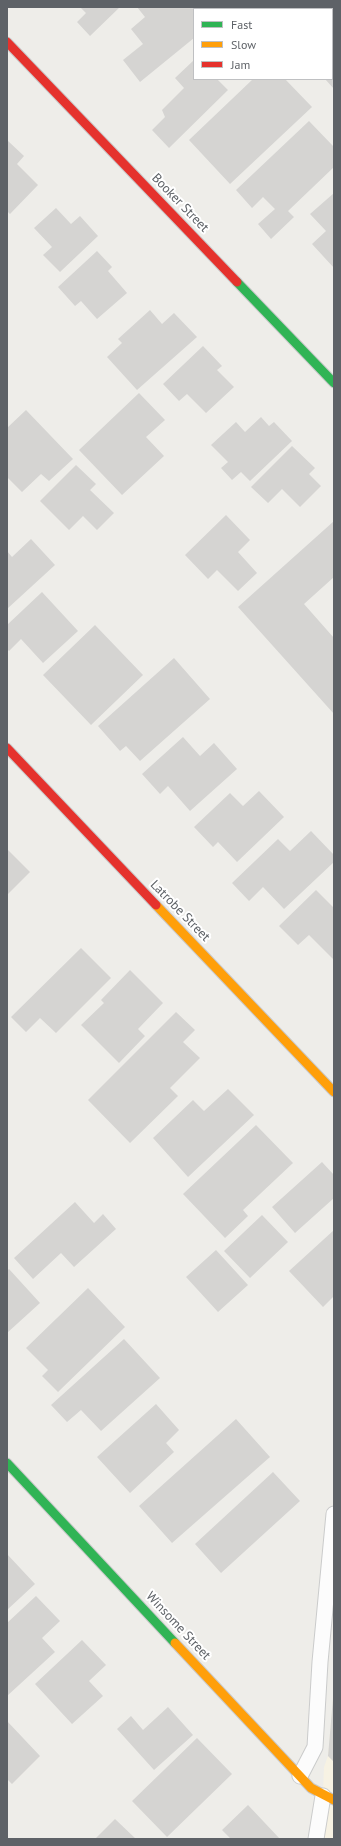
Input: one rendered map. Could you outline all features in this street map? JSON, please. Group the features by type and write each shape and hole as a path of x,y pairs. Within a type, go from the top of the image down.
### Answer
{"street":[{"name":"Booker Street","path":"7,42 334,382"},
{"name":"Latrobe Street","path":"7,748 334,1092"},
{"name":"Winsome Street","path":"7,1463 311,1788 329,1798"}],"lane":[{"path":"300,1776 316,1747 320,1662 334,1514"},
{"path":"316,1839 329,1798"}],"shaded area":[{"path":"334,1686 334,1839 321,1839 324,1767 328,1756"}],"building":[{"path":"80,7 120,7 90,36 77,22 86,13"},
{"path":"137,7 216,8 193,8 193,39 140,82 123,60 143,44 131,29 145,17"},
{"path":"273,7 308,8 274,8"},
{"path":"334,7 334,89 326,80 333,80 333,8 320,8"},
{"path":"193,61 193,80 218,80 228,90 169,148 152,130 165,117 162,110 184,88 175,78"},
{"path":"252,80 286,80 312,107 230,184 189,140"},
{"path":"309,121 334,147 334,167 288,211 294,217 271,239 258,224 275,209 263,197 252,208 236,190"},
{"path":"7,140 24,156 17,164 38,185 10,214 7,211"},
{"path":"334,193 334,268 312,244 326,231 310,214"},
{"path":"56,208 71,224 80,216 98,236 60,272 43,255 52,247 34,228"},
{"path":"97,251 112,267 108,271 127,293 97,319 81,301 75,306 58,287"},
{"path":"150,310 162,324 174,313 197,337 137,390 107,357 122,343 118,339"},
{"path":"203,346 222,366 217,370 234,387 206,413 187,394 179,401 163,384"},
{"path":"139,393 165,420 146,437 164,456 122,495 79,450"},
{"path":"26,410 73,459 49,481 41,474 22,492 7,477 7,428"},
{"path":"261,417 269,426 274,422 292,441 250,481 241,472 232,480 221,468 228,462 211,445 236,422 245,432"},
{"path":"292,446 315,468 309,474 321,486 300,507 282,489 268,503 251,487"},
{"path":"76,465 96,484 90,490 114,513 97,530 83,516 69,530 40,501"},
{"path":"226,515 250,540 238,552 257,573 238,591 217,570 208,579 185,555"},
{"path":"334,521 334,577 304,604 334,638 334,714 238,607"},
{"path":"31,539 55,565 7,609 7,551 12,557"},
{"path":"42,592 78,631 43,663 21,639 9,651 7,649 7,625"},
{"path":"95,625 143,675 91,725 43,675"},
{"path":"174,658 210,699 140,761 126,746 120,751 98,726"},
{"path":"183,737 200,756 214,743 237,769 190,811 168,786 160,794 142,774"},
{"path":"259,791 284,817 237,862 218,842 213,847 194,827 230,793 243,806"},
{"path":"311,831 334,855 334,862 284,909 263,887 249,901 232,883 278,839 290,851"},
{"path":"7,849 30,872 7,895"},
{"path":"316,890 334,908 334,960 309,935 298,945 279,926"},
{"path":"81,948 111,978 56,1033 40,1018 26,1032 11,1017"},
{"path":"130,970 163,1003 138,1029 145,1036 119,1063 81,1025 104,1003 101,1000"},
{"path":"176,1012 195,1030 183,1042 200,1058 170,1088 178,1096 130,1143 88,1100"},
{"path":"228,1089 254,1115 188,1177 153,1138 193,1100 204,1111"},
{"path":"256,1125 293,1163 243,1210 248,1216 225,1238 183,1194"},
{"path":"322,1162 334,1175 334,1198 295,1233 272,1207"},
{"path":"75,1202 94,1223 103,1214 116,1229 74,1267 61,1253 33,1279 14,1258"},
{"path":"262,1215 288,1242 250,1278 224,1251"},
{"path":"334,1230 334,1296 323,1307 289,1271"},
{"path":"216,1250 248,1285 218,1312 186,1277"},
{"path":"9,1269 40,1303 7,1333 7,1271"},
{"path":"88,1288 125,1327 58,1392 42,1376 48,1370 26,1348"},
{"path":"124,1339 160,1378 101,1431 81,1410 67,1422 51,1405"},
{"path":"156,1404 179,1430 166,1443 174,1452 130,1493 97,1457"},
{"path":"236,1419 270,1457 172,1543 139,1506"},
{"path":"273,1472 300,1501 221,1573 195,1544"},
{"path":"7,1554 35,1584 7,1610"},
{"path":"36,1596 60,1621 42,1638 55,1652 7,1696 7,1623"},
{"path":"82,1640 106,1665 89,1681 103,1696 72,1724 35,1684"},
{"path":"334,1698 334,1762 328,1756"},
{"path":"168,1707 193,1735 154,1770 117,1729 131,1716 143,1730"},
{"path":"7,1721 40,1756 12,1784 7,1779"},
{"path":"197,1738 232,1774 167,1837 132,1801"},
{"path":"248,1805 280,1839 231,1839 222,1830"},
{"path":"115,1819 136,1839 95,1839"}],"traffic: fast":[{"path":"237,282 334,383"},
{"path":"7,1463 175,1643"}],"traffic: slow":[{"path":"156,905 334,1092"},
{"path":"175,1643 311,1788 334,1800"}],"traffic: jam":[{"path":"7,42 237,282"},
{"path":"7,748 156,905"}]}
